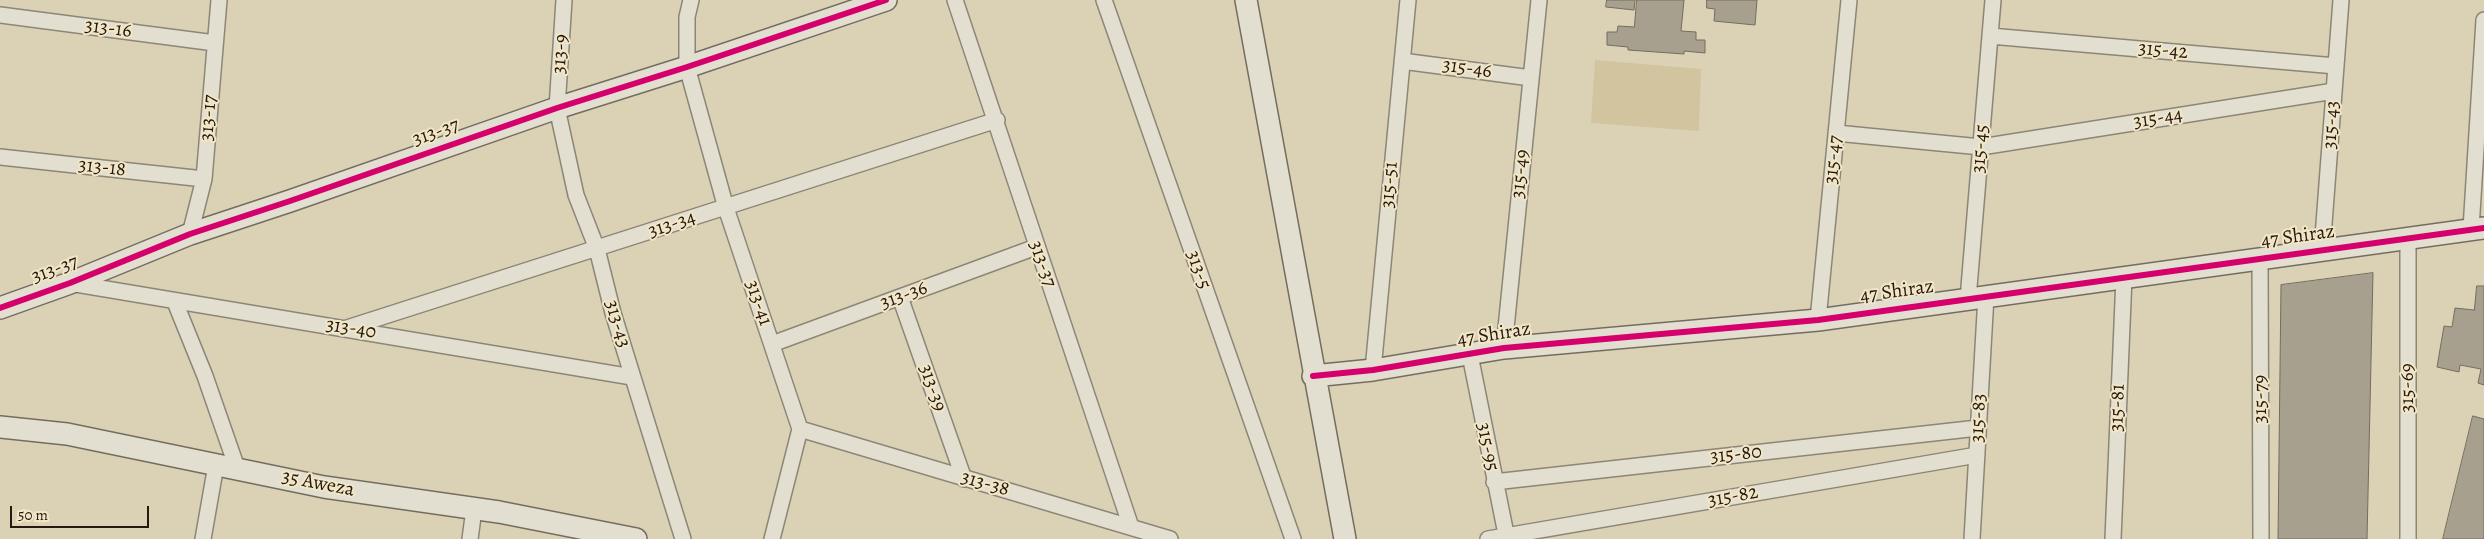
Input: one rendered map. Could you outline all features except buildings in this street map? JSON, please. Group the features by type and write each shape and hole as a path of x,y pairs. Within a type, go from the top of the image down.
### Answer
{"street":[{"name":"313-17","path":"190,234 204,179 218,0"},
{"name":"313-9","path":"557,108 564,0"},
{"name":"313-41","path":"691,0 687,18 687,67 726,208 800,428"},
{"name":"313-37","path":"0,308 70,283 190,234 290,202 557,108 687,67 886,0"},
{"name":"313-37","path":"955,0 997,120 1036,247 1131,527"},
{"name":"313-5","path":"1104,0 1293,539"},
{"path":"1246,0 1313,376 1345,539"},
{"name":"315-51","path":"1373,370 1408,0"},
{"name":"315-49","path":"1504,348 1539,0"},
{"name":"315-47","path":"1818,320 1849,0"},
{"name":"315-45","path":"1977,297 1981,147 1993,0"},
{"name":"315-43","path":"2322,250 2341,0"},
{"name":"313-16","path":"0,15 215,43"},
{"path":"2477,229 2484,20"},
{"name":"315-42","path":"1990,36 2336,66"},
{"name":"315-46","path":"1402,60 1531,78"},
{"name":"315-44","path":"1836,132 1981,147 2334,91"},
{"name":"313-43","path":"557,108 576,195 597,249 632,377 683,539"},
{"name":"313-34","path":"347,328 997,120"},
{"name":"313-18","path":"0,157 204,179"},
{"name":"47 Shiraz","path":"1313,376 1373,370 1504,348 1818,320 2477,229"},
{"name":"315-69","path":"2408,238 2408,539"},
{"name":"313-36","path":"772,344 1036,247"},
{"name":"315-79","path":"2260,258 2261,539"},
{"name":"315-81","path":"2113,539 2124,277"},
{"name":"313-40","path":"70,283 632,377"},
{"name":"313-39","path":"900,297 964,479"},
{"name":"315-83","path":"1972,539 1978,428 1977,297"},
{"path":"175,302 205,376 236,468"},
{"name":"315-95","path":"1470,355 1506,538"},
{"name":"35 Aweza","path":"0,427 67,434 324,487 474,509 636,539"},
{"path":"772,539 800,428"},
{"name":"313-38","path":"800,428 964,479 1170,539"},
{"name":"315-80","path":"1494,482 1978,428"},
{"name":"315-82","path":"1488,539 1506,538 1977,455"},
{"path":"202,539 216,465"},
{"path":"470,539 474,509"}],"shaded area":[{"path":"1595,60 1701,69 1699,131 1591,123"}],"cycle path":[{"path":"0,308 70,283 190,234 557,108 687,67 886,0"},
{"path":"1313,376 1373,370 1504,348 1818,320 2484,228"}]}
